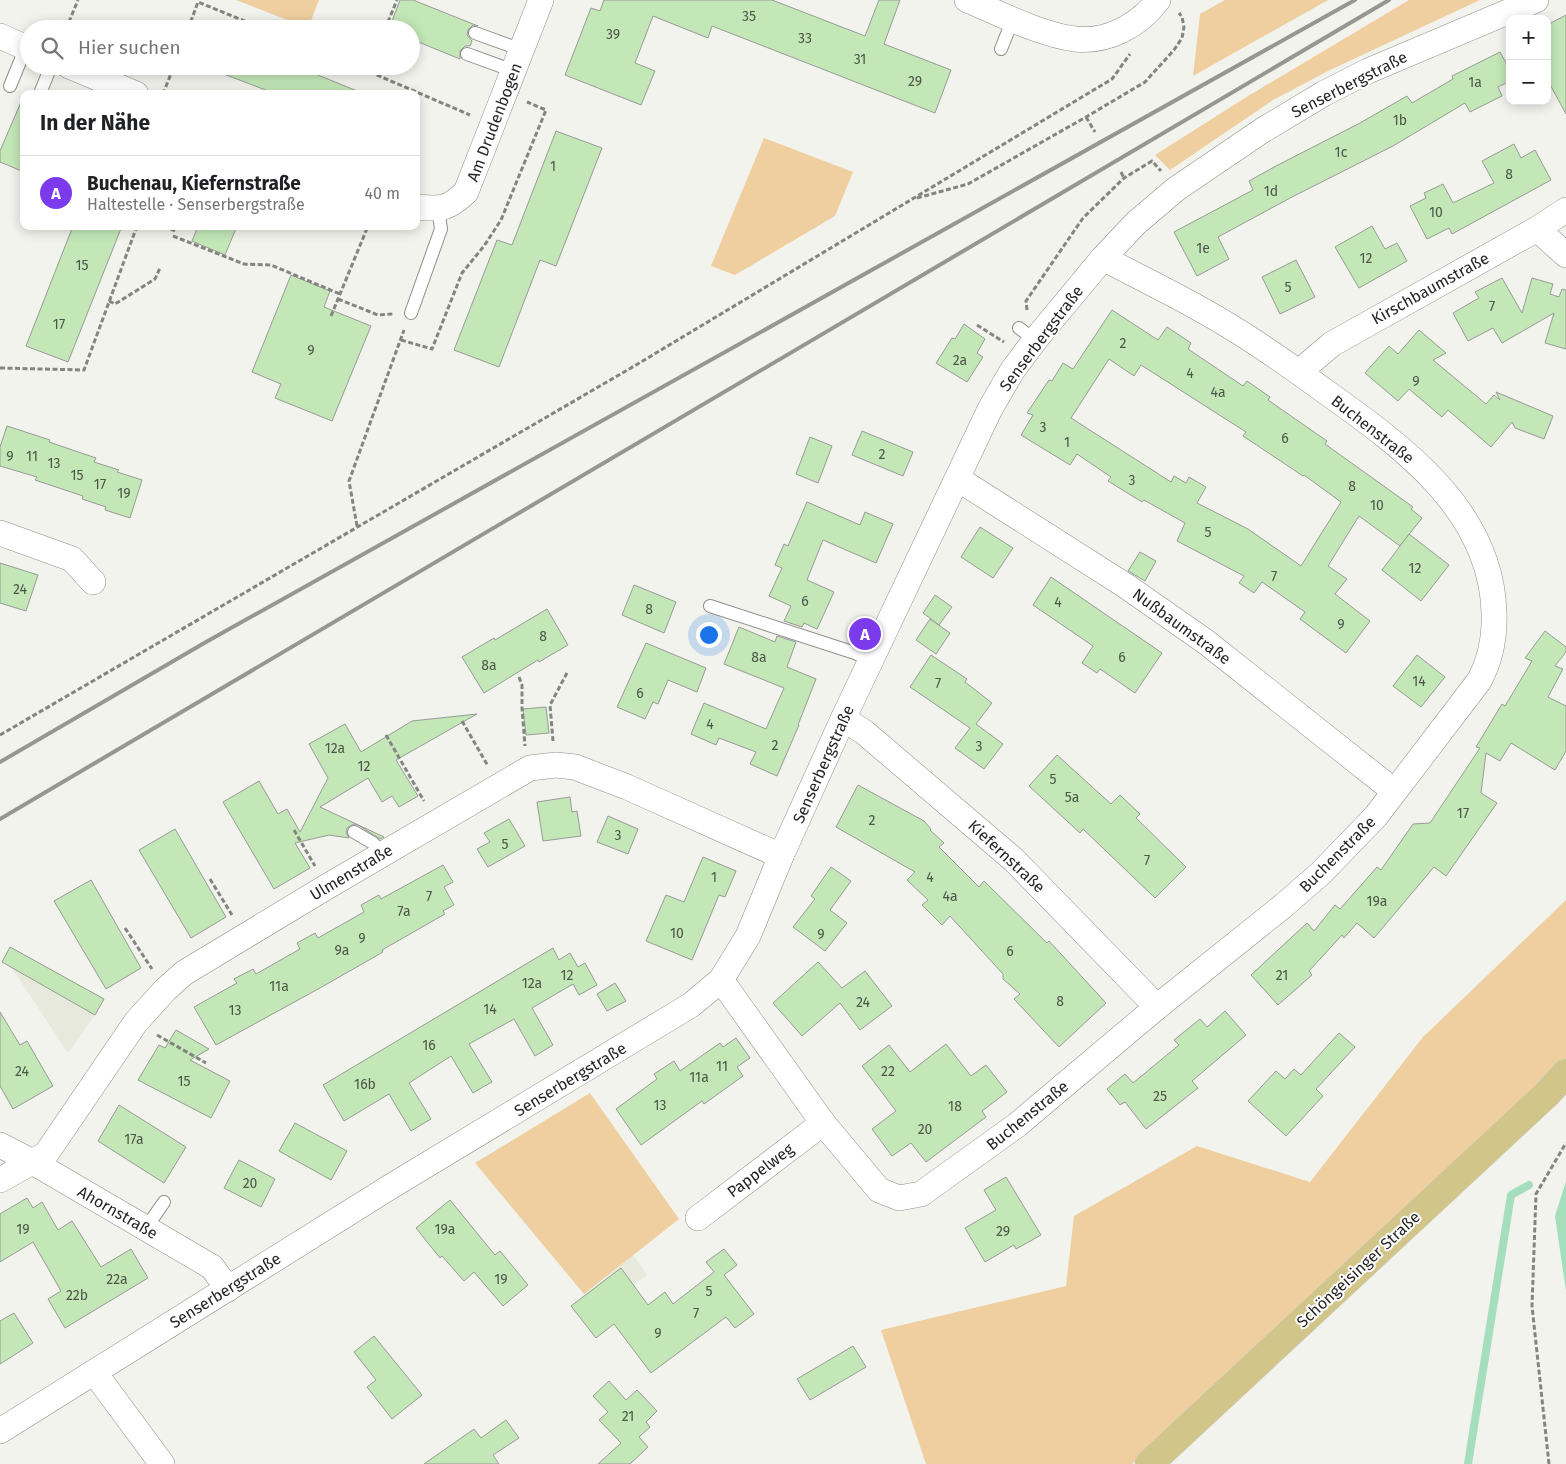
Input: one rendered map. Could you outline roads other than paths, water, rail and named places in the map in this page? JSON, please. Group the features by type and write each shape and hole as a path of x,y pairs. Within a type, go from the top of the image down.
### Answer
{"main road":[{"name":"Schöngeisinger Straße","path":"1149,1464 1540,1100 1566,1073"}],"street":[{"name":"Am Drudenbogen","path":"427,208 454,204 466,192 541,0"},
{"path":"967,0 1012,19 1054,34 1076,39 1098,38 1120,32 1134,25 1151,10 1168,5"},
{"name":"Senserbergstraße","path":"0,1431 390,1187 691,1005 721,980 748,936 781,856 843,719 990,409 1033,332 1136,223 1176,189 1271,124 1368,71 1536,0"},
{"path":"0,36 20,45"},
{"path":"106,75 130,90"},
{"name":"Kirschbaumstraße","path":"1299,372 1332,344 1537,229 1566,210"},
{"path":"1537,229 1566,255"},
{"name":"Buchenstraße","path":"721,980 823,1122 879,1190 899,1198 921,1194 1016,1124 1321,873 1376,816 1479,681 1491,653 1494,633 1494,595 1487,565 1478,542 1443,491 1386,435 1299,372 1201,310 1103,258"},
{"name":"Nußbaumstraße","path":"958,479 1126,586 1206,642 1394,791"},
{"path":"0,533 72,559 93,582"},
{"name":"Kiefernstraße","path":"843,719 864,732 1014,860 1157,1007"},
{"name":"Ulmenstraße","path":"0,1180 46,1154 136,1022 165,990 184,973 530,768 556,765 574,767 627,787 781,856"},
{"name":"Pappelweg","path":"698,1218 823,1122"},
{"name":"Ahornstraße","path":"0,1145 31,1161 212,1267 228,1289"},
{"path":"94,1372 162,1464"}],"lane":[{"path":"1001,49 1012,19"},
{"path":"475,33 513,71"},
{"path":"467,54 513,71"},
{"path":"10,86 20,64"},
{"path":"40,90 47,75"},
{"path":"411,313 441,229 427,208"},
{"path":"710,606 855,653 871,661"},
{"path":"354,832 373,843 382,854"},
{"path":"146,1228 164,1202"}],"waterway":[{"path":"1468,1464 1511,1195 1529,1185"}],"railway":[{"path":"0,762 206,642 1355,0"},
{"path":"0,819 1389,0"}],"place":[{"name":"Buchenau, Kiefernstraße","path":"865,634"}]}
